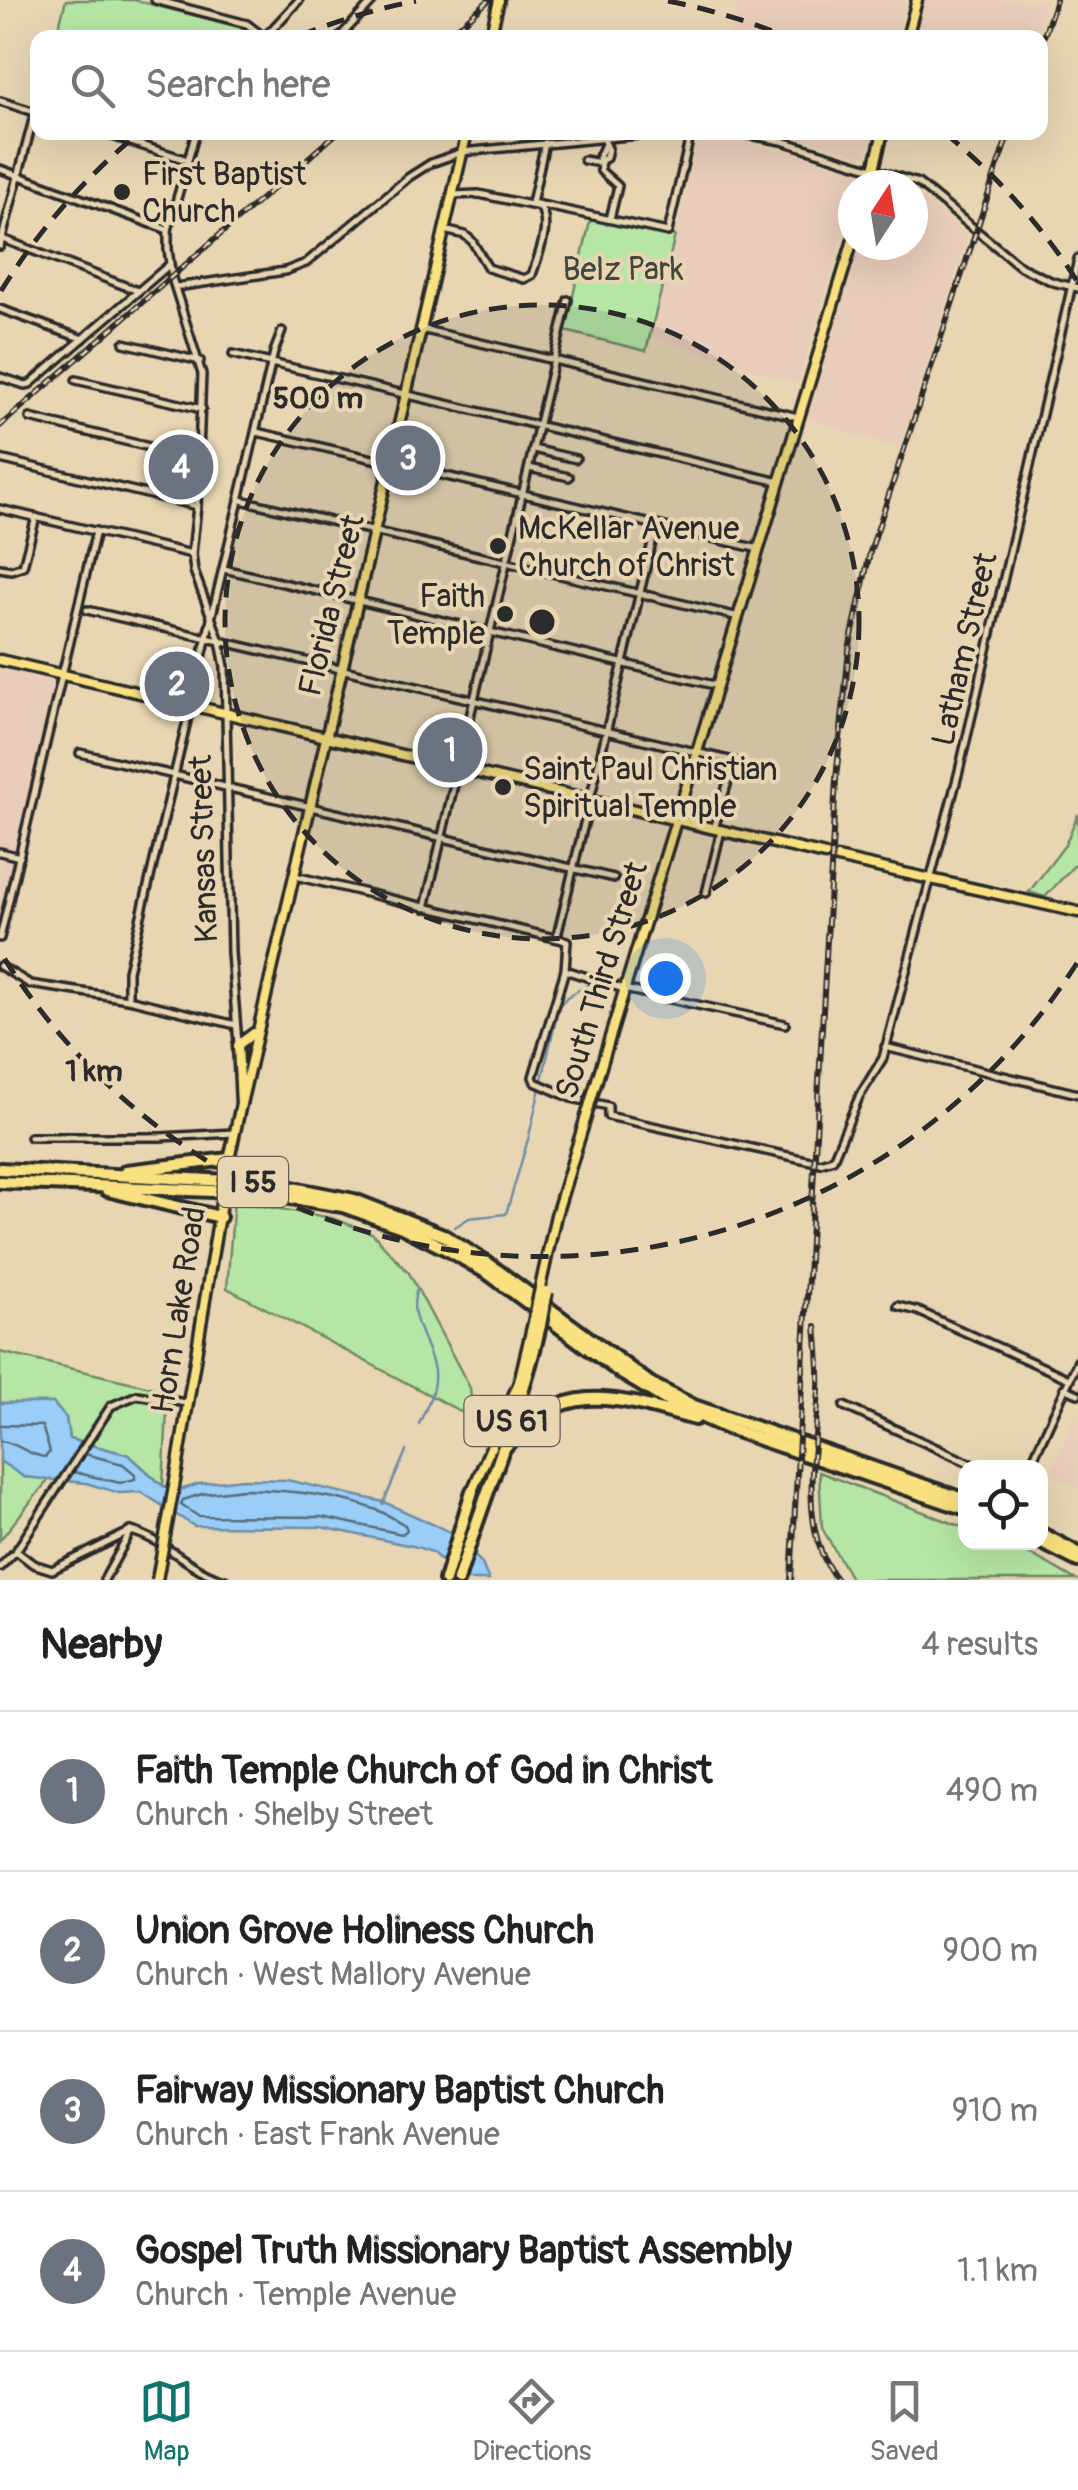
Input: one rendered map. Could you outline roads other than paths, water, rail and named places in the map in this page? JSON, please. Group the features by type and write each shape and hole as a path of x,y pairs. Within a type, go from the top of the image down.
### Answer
{"highway":[{"path":"78,1179 228,1164"},
{"name":"I 55","path":"0,1169 286,1195 343,1206 402,1227 489,1274 621,1374 671,1403 727,1428 958,1506"},
{"path":"78,1179 220,1217"},
{"name":"I 55","path":"0,1182 78,1179 266,1183 354,1200 443,1235 619,1362 680,1399 763,1432 958,1497"},
{"name":"South Third Street","path":"458,1580 495,1463 526,1383 543,1290"},
{"path":"495,1463 533,1418 575,1398 630,1400 727,1428"},
{"name":"South Third Street","path":"445,1580 472,1491"},
{"path":"1048,1537 1078,1553"},
{"path":"1048,1546 1078,1561"}],"main road":[{"path":"492,30 500,0"},
{"path":"909,30 917,0"},
{"name":"Florida Street","path":"241,1104 465,140"},
{"path":"874,168 882,140"},
{"name":"South Third Street","path":"543,1290 556,1214 847,260"},
{"path":"0,660 825,855"},
{"path":"837,858 1078,912"},
{"path":"238,1045 256,1030"},
{"name":"Kansas Street","path":"228,1164 241,1104 238,1045"},
{"name":"Horn Lake Road","path":"157,1580 228,1164"},
{"name":"South Third Street","path":"472,1491 519,1382 536,1324"}],"street":[{"path":"156,0 247,24 255,30"},
{"path":"206,13 209,0"},
{"path":"271,30 299,0"},
{"path":"346,30 374,0"},
{"path":"0,101 30,110"},
{"path":"30,133 1,241 138,292"},
{"path":"125,140 186,160"},
{"name":"Kansas Street","path":"193,140 168,230 169,264 200,360 202,409 192,554 198,587 213,620 225,667 225,787 238,1045"},
{"path":"176,287 285,271 306,262 409,176 462,152 612,140"},
{"path":"546,143 532,203 668,232 688,140"},
{"path":"776,140 874,168 930,190 1021,268 1075,287"},
{"path":"584,160 601,162 606,158 605,141"},
{"path":"601,162 601,171 618,186 610,218"},
{"path":"0,169 168,230"},
{"path":"444,230 465,235 472,241 488,268 524,279 532,275 545,226 546,216 540,207 480,194 452,195"},
{"name":"Latham Street","path":"565,970 534,1077 541,1084 571,1098 608,1106 608,1116 826,1164 836,1155 860,1098 881,1063 959,771 1075,287 1078,259"},
{"path":"0,377 25,385 169,264"},
{"path":"426,908 568,300"},
{"path":"0,308 83,340"},
{"path":"421,328 800,417"},
{"path":"128,999 128,972 282,331"},
{"path":"124,343 200,360"},
{"path":"232,354 780,482"},
{"path":"76,380 202,409"},
{"path":"30,418 199,459"},
{"path":"257,432 758,549"},
{"path":"533,449 576,459"},
{"path":"0,460 197,506"},
{"path":"529,468 568,477"},
{"path":"241,500 739,616"},
{"path":"0,509 192,554"},
{"path":"0,568 22,566 36,518"},
{"path":"557,937 656,526"},
{"path":"0,938 96,532"},
{"path":"224,569 718,686"},
{"path":"87,610 734,762 706,893"},
{"path":"80,753 614,878"},
{"path":"0,852 20,857"},
{"path":"292,876 557,937 569,944 565,970 624,989 785,1024"},
{"path":"0,966 30,984 128,999 236,1025"},
{"path":"885,1048 1078,1094"},
{"path":"30,1137 234,1134"},
{"path":"898,1306 1069,1379"},
{"path":"1032,1460 1078,1362"},
{"path":"1064,1388 1078,1394"},
{"path":"0,1567 16,1551 111,1406 122,1399 145,1396 189,1404"},
{"path":"844,1406 962,1460"},
{"path":"16,1551 33,1564 52,1570 131,1531 154,1541 204,1574 225,1580"},
{"path":"104,1580 131,1531"}],"water":[{"path":"0,1403 53,1403 66,1418 69,1439 129,1455 163,1486 183,1489 243,1479 287,1480 384,1502 450,1532 481,1562 489,1580 462,1580 432,1552 417,1547 321,1527 194,1526 141,1492 119,1493 86,1483 24,1477 0,1461"}],"waterway":[{"path":"455,1227 469,1218 506,1214 529,1136 559,1006 589,984"},
{"path":"417,1289 414,1310 434,1371 430,1399 419,1424"},
{"path":"383,1504 406,1451"}],"railway":[{"path":"455,30 489,0"},
{"path":"1046,30 1056,0"},
{"path":"0,426 329,140"},
{"path":"791,1580 836,779 849,650 870,552 1006,140"},
{"path":"816,1326 819,1381 812,1513 824,1559 837,1580"}],"place":[{"name":"First Baptist Church","path":"122,192"},
{"name":"Fairway Missionary Baptist Church","path":"408,458"},
{"name":"Gospel Truth Missionary Baptist Assembly","path":"181,467"},
{"name":"McKellar Avenue Church of Christ","path":"498,546"},
{"name":"Faith Temple","path":"505,614"},
{"name":"Union Grove Holiness Church","path":"177,684"},
{"name":"Faith Temple Church of God in Christ","path":"450,750"},
{"name":"Saint Paul Christian Spiritual Temple","path":"503,787"}],"park label":[{"name":"Belz Park","path":"623,269"}]}
